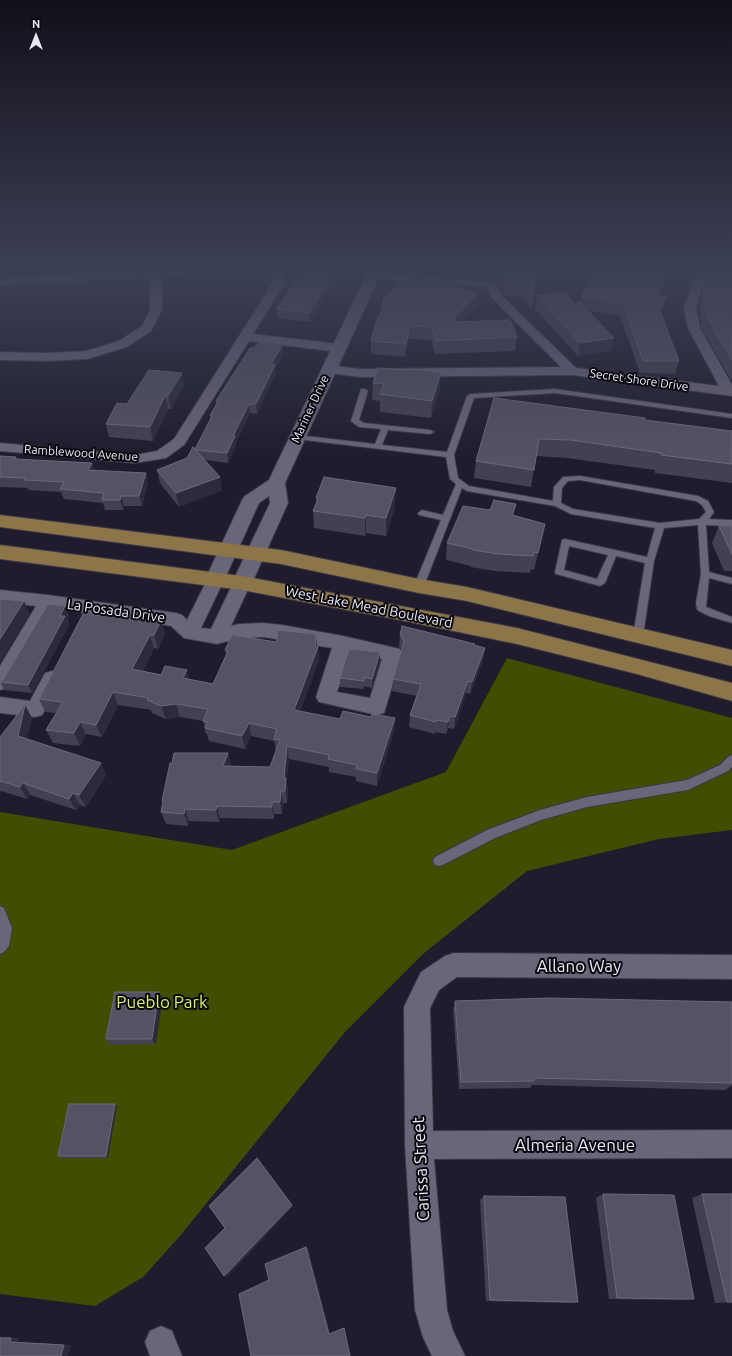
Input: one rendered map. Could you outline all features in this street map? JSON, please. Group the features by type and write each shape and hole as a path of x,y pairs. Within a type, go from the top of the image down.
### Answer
{"main road":[{"path":"0,521 256,552 419,586 466,594 732,658"},
{"name":"West Lake Mead Boulevard","path":"0,552 242,583 517,636 637,666 732,692"}],"street":[{"path":"0,356 48,357 87,355 123,344 139,333"},
{"name":"Ramblewood Avenue","path":"0,446 135,458 161,455 179,442 248,333"},
{"path":"251,333 341,343"},
{"name":"Mariner Drive","path":"276,483 346,333"},
{"path":"534,333 572,371"},
{"path":"697,333 731,392"},
{"name":"Secret Shore Drive","path":"329,369 360,373 572,371 731,392"},
{"path":"217,637 279,503 276,483 251,500 190,633 217,637 239,630 263,630 343,643 393,654 377,707 326,697 343,643"},
{"name":"La Posada Drive","path":"0,596 48,601 85,614 176,620 190,633"},
{"path":"0,683 48,601"},
{"path":"0,705 35,709 60,662"},
{"name":"Allano Way","path":"430,981 454,965 732,967"},
{"name":"Carissa Street","path":"430,981 417,1007 419,1145 431,1310 439,1337 449,1356"},
{"name":"Almeria Avenue","path":"419,1145 732,1144"}],"lane":[{"path":"364,391 354,421 362,425 430,432"},
{"path":"471,396 555,391 732,416"},
{"path":"471,396 500,402"},
{"path":"471,396 450,455 454,479 467,488 557,504 571,511 660,526 702,522 732,523"},
{"path":"378,447 384,428"},
{"path":"297,436 450,455"},
{"path":"557,504 558,487 566,479 580,478 698,499 705,503 710,512 702,522 705,574 701,602 702,609 712,614 732,620"},
{"path":"419,586 460,483"},
{"path":"422,513 447,518"},
{"path":"638,636 650,561 660,526"},
{"path":"613,553 600,583 559,572 565,542 650,561"},
{"path":"705,574 732,581"},
{"path":"439,861 491,834 540,815 588,802 688,785 724,768 732,760"},
{"path":"0,912 6,928 5,942 0,948"}],"green space":[{"name":"Pueblo Park","path":"507,658 732,718 732,830 659,839 527,871 423,954 345,1032 180,1236 143,1277 95,1306 0,1294 0,812 232,850 446,772"}],"building":[{"path":"373,333 408,333 406,344 371,341"},
{"path":"434,333 515,333 517,337 436,341"},
{"path":"571,333 610,333 614,338 580,343"},
{"path":"633,333 668,333 679,361 643,361"},
{"path":"717,333 732,333 732,360"},
{"path":"258,343 282,346 271,364 275,365 256,404 249,404 233,436 235,436 227,453 196,450 195,449 218,401 216,401 250,348 254,348"},
{"path":"378,368 441,372 432,401 380,394 384,384 373,383"},
{"path":"149,370 182,373 168,396 165,396 150,427 106,424 117,403 127,404"},
{"path":"494,398 732,431 732,464 661,455 661,453 571,440 539,439 534,470 476,461"},
{"path":"193,447 220,477 176,493 157,470 187,458"},
{"path":"0,456 16,457 15,459 92,463 88,470 146,473 139,496 121,496 120,500 102,500 104,493 60,489 64,482 0,477"},
{"path":"324,477 396,488 386,518 366,515 365,518 313,511"},
{"path":"494,500 516,504 512,515 545,524 538,553 534,552 533,556 498,554 473,550 447,543 463,506 490,510"},
{"path":"719,526 732,526 732,554"},
{"path":"0,599 24,601 0,639"},
{"path":"48,604 65,606 60,616 65,616 28,685 0,682 3,680"},
{"path":"105,612 153,617 152,619 161,621 154,635 150,635 132,669 161,675 165,666 187,670 183,678 213,684 228,651 225,650 232,635 276,642 278,630 316,634 315,646 318,647 294,710 340,719 343,711 371,717 372,714 395,718 377,773 356,769 357,765 328,759 329,755 287,746 284,778 286,778 285,791 281,791 280,802 272,802 272,807 217,806 216,810 185,809 184,814 161,812 170,763 172,763 174,753 228,753 223,766 270,767 280,740 274,739 277,729 249,723 242,736 205,728 208,722 203,721 208,709 176,704 161,706 147,700 149,698 113,692 96,725 80,722 74,733 46,730 63,702 39,699 83,614 102,616"},
{"path":"402,626 475,644 474,645 485,648 472,682 468,681 455,717 450,716 448,722 437,720 436,722 410,715 421,684 393,679 404,642 402,636 400,635"},
{"path":"349,649 380,652 372,679 364,677 364,681 340,678"},
{"path":"25,705 18,736 101,763 79,795 73,793 69,799 23,783 20,787 0,781 0,737"},
{"path":"115,992 159,992 152,1039 106,1039"},
{"path":"549,998 732,1002 732,1083 534,1078 534,1081 461,1082 455,1001"},
{"path":"69,1104 115,1104 106,1156 58,1156"},
{"path":"257,1158 292,1205 224,1276 205,1248 225,1228 209,1206"},
{"path":"603,1194 674,1195 694,1299 617,1298"},
{"path":"702,1194 732,1194 732,1302 727,1302"},
{"path":"484,1196 565,1197 578,1302 490,1300"},
{"path":"306,1247 329,1334 344,1328 350,1356 251,1356 239,1294 269,1280 265,1264"},
{"path":"0,1338 11,1338 10,1342 64,1345 61,1356 0,1356"}]}
